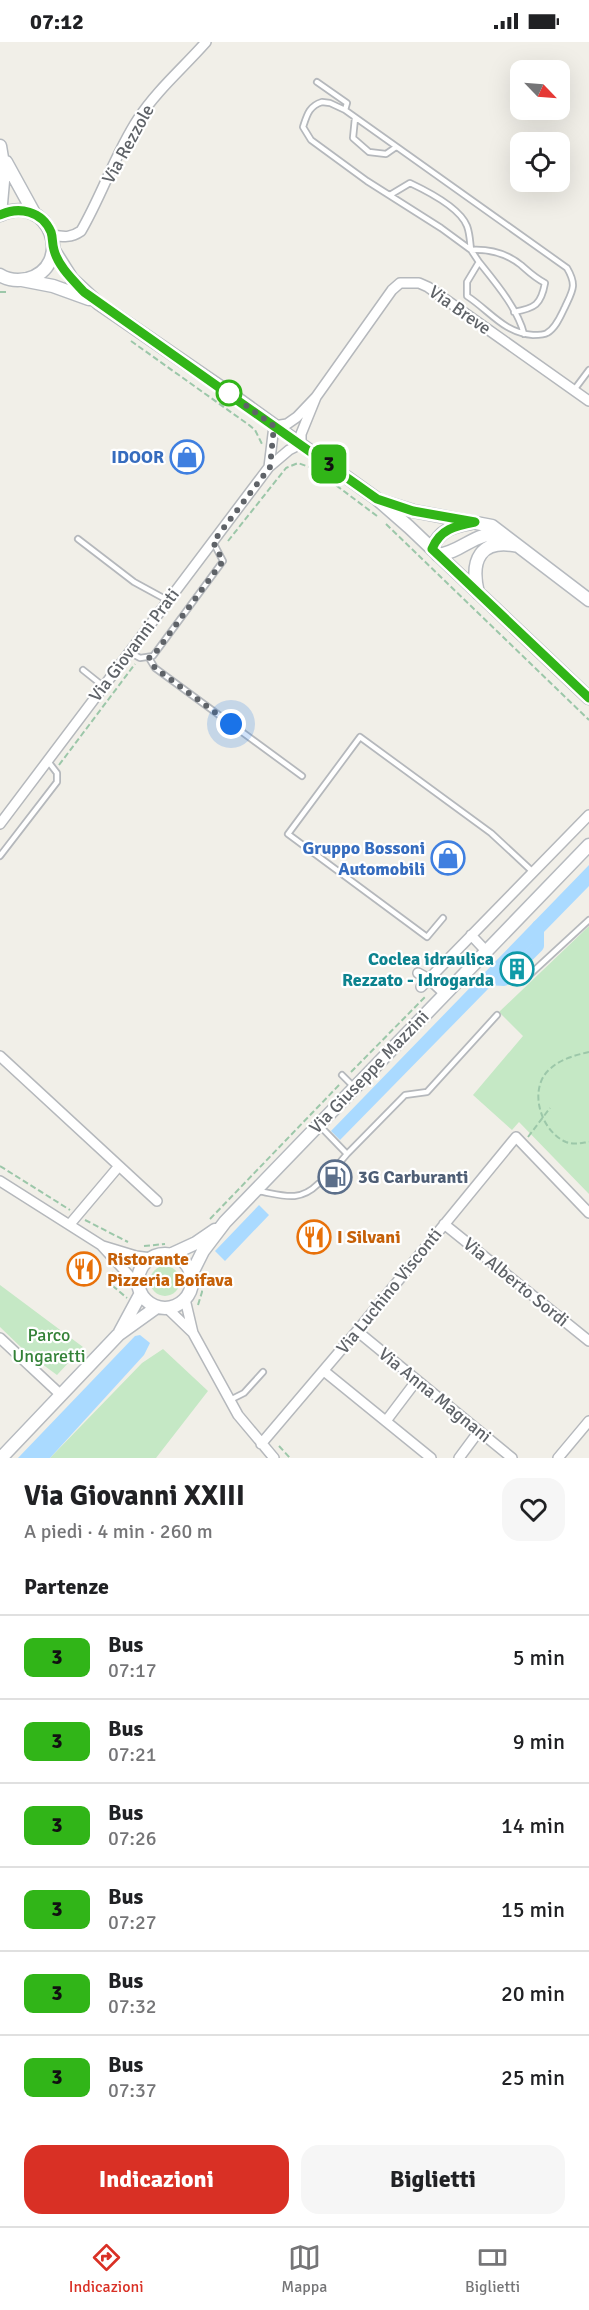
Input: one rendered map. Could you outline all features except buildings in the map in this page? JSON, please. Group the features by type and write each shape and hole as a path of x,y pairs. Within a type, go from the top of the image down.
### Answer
{"street":[{"name":"Via Rezzole","path":"52,235 74,236 81,231 138,119 168,80 206,42"},
{"path":"1,150 4,185 0,215 17,210 34,213"},
{"path":"1,150 34,213 48,226 52,235 51,259 39,273 21,280"},
{"path":"53,249 72,279 98,303 377,499 589,698"},
{"path":"1,277 52,286 98,303"},
{"name":"Via Breve","path":"316,397 392,290 400,283 409,281 428,287 589,401"},
{"path":"274,426 287,424 316,397"},
{"path":"301,444 301,434 316,397"},
{"path":"270,467 274,426"},
{"name":"Via Giovanni Prati","path":"0,824 167,600 270,467 288,450 301,444"},
{"path":"377,499 413,511 492,526 589,600"},
{"path":"435,552 438,538 447,530 475,522"},
{"path":"435,552 452,552 483,535 500,534 508,537"},
{"path":"478,594 474,572 475,564 482,552 501,543 522,547"},
{"path":"423,991 429,979 589,815"},
{"name":"Via Giuseppe Mazzini","path":"185,1299 197,1275 203,1251 225,1222 486,951 584,853 589,844"},
{"path":"471,935 486,951"},
{"path":"418,974 429,979 445,994"},
{"path":"0,1056 158,1201"},
{"path":"519,1141 589,1213"},
{"name":"Via Luchino Visconti","path":"261,1444 444,1224 519,1141"},
{"path":"70,1224 119,1166"},
{"path":"0,1181 101,1245 140,1289 148,1302 162,1307 193,1333"},
{"name":"Via Giuseppe Mazzini","path":"151,1258 169,1250 196,1243 225,1222"},
{"name":"Via Alberto Sordi","path":"444,1224 589,1341"},
{"path":"101,1245 136,1256 151,1258"},
{"path":"169,1250 197,1275"},
{"path":"118,1335 140,1289 142,1268 151,1258"},
{"path":"1,1458 118,1335 162,1307 177,1305 185,1299 193,1333 238,1415 274,1458"},
{"name":"Via Anna Magnani","path":"357,1331 512,1458"},
{"path":"0,1338 61,1395"},
{"path":"324,1371 431,1458"},
{"path":"386,1421 417,1380"},
{"path":"558,1458 589,1421"},
{"path":"459,1458 479,1431"}],"lane":[{"path":"317,82 347,103 345,110"},
{"path":"479,262 467,282 467,296 512,330 524,334 547,333 558,321 574,286 574,279 567,268 345,110 330,103 315,104 309,110 303,127 311,140 367,181 471,250 521,321 524,334"},
{"path":"354,118 353,138 369,152 386,154 396,147"},
{"path":"390,195 410,183 447,204 466,224 471,250"},
{"path":"471,250 489,249 499,252 519,263 536,279 544,283 541,299 533,308 514,312"},
{"path":"574,390 589,370"},
{"path":"78,539 134,582 167,600"},
{"path":"128,652 140,658 153,656 223,561 213,542"},
{"path":"149,658 155,668 302,776"},
{"path":"83,670 103,686"},
{"path":"443,918 427,937 288,834 360,737 533,872"},
{"path":"0,856 57,782 57,773 47,760"},
{"path":"520,973 526,978 589,920"},
{"path":"341,1161 405,1095 427,1092 497,1016"},
{"path":"342,1075 354,1087"},
{"path":"318,1125 347,1154"},
{"path":"255,1191 298,1197 310,1192 318,1184"},
{"path":"230,1400 244,1393 263,1372"}],"path":[{"path":"0,292 12,292"},
{"path":"129,340 249,425 255,430 262,445"},
{"path":"228,541 286,468 298,463 314,469 377,516 589,720"},
{"path":"63,759 133,668"},
{"path":"351,1072 423,991"},
{"path":"589,1052 551,1068 544,1075 537,1095 543,1117 559,1137 577,1144 589,1142"},
{"path":"206,1223 340,1084"},
{"path":"519,1141 550,1108"},
{"path":"0,1166 77,1215 130,1243"},
{"path":"140,1246 169,1250"},
{"path":"116,1266 107,1281 129,1302"},
{"path":"197,1275 202,1292 197,1312"}],"green space":[{"path":"589,926 589,1194 519,1122 512,1130 473,1095 523,1036 499,1012"},
{"path":"165,1266 176,1270 180,1281 176,1292 165,1296 154,1292 150,1281 154,1270"},
{"name":"Parco Ungaretti","path":"0,1285 83,1347 57,1375 27,1353 0,1327"},
{"path":"163,1349 208,1391 156,1458 50,1458 142,1363"}],"water":[{"path":"589,865 589,886 340,1140 331,1131"},
{"path":"259,1205 269,1215 225,1261 215,1251"},
{"path":"140,1335 150,1343 144,1355 50,1458 18,1458 135,1336"}],"waterway":[{"path":"486,979 504,980 538,946 538,926"}],"bus line":[{"name":"3","path":"0,215 8,211 26,210 42,219 52,235 53,249 62,265 84,292 377,499 413,511 475,522 452,527 442,533 432,549 589,698"}],"place":[{"name":"IDOOR","path":"187,457"},
{"name":"Gruppo Bossoni Automobili","path":"448,858"},
{"name":"Coclea idraulica Rezzato - Idrogarda","path":"517,969"},
{"name":"3G Carburanti","path":"335,1177"},
{"name":"I Silvani","path":"314,1237"},
{"name":"Ristorante Pizzeria Boifava","path":"84,1269"}],"route":[{"path":"229,393 274,426 270,467 213,542 223,561 153,656 149,658 155,668 231,724"}]}
